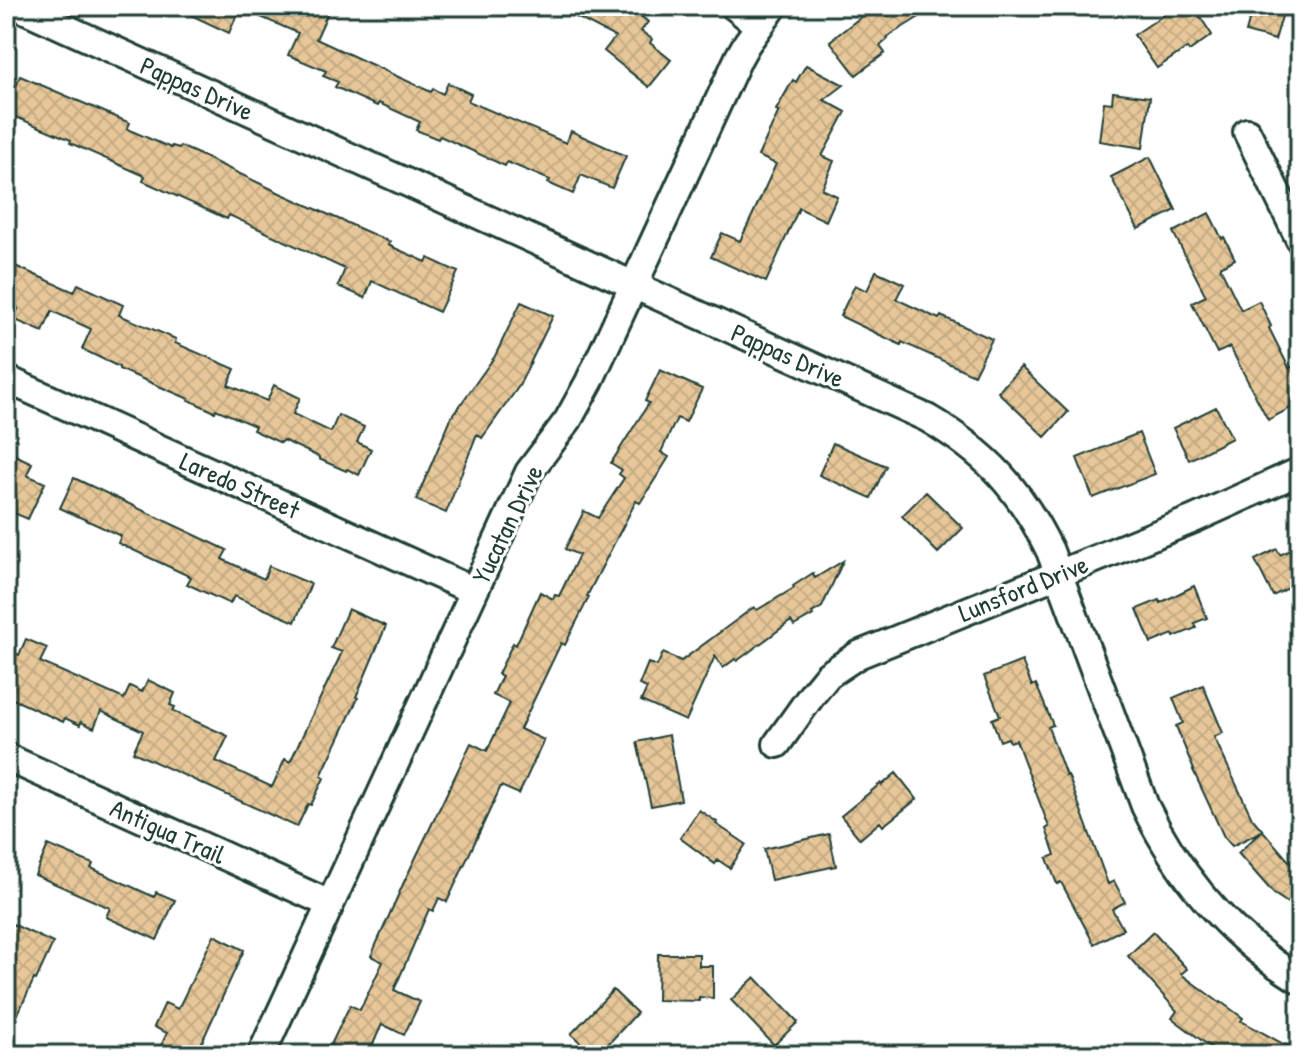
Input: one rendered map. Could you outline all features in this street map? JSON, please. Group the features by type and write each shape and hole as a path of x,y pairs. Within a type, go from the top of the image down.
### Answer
{"street":[{"name":"Pappas Drive","path":"17,6 927,418 959,437 986,460 1020,498 1039,529 1145,806 1161,839 1188,880 1221,918 1257,951 1300,980"},
{"path":"734,6 767,16"},
{"name":"Yucatan Drive","path":"261,1055 529,472 578,406 739,57 767,16"},
{"path":"1247,132 1300,240"},
{"name":"Laredo Street","path":"6,379 474,591"},
{"name":"Lunsford Drive","path":"777,744 828,675 858,655 1194,519 1300,471"},
{"name":"Antigua Trail","path":"9,767 330,904"}],"building":[{"path":"172,6 331,6 316,39 431,92 433,89 443,94 448,83 471,94 468,101 566,143 571,131 626,156 612,188 581,175 573,194 548,183 550,180 507,162 505,166 440,136 438,139 416,130 420,122 335,87 338,82 323,76 326,71 288,55 298,33 240,8 229,33"},
{"path":"555,6 629,6 648,22 641,31 652,39 650,43 671,60 649,87 604,51 615,37"},
{"path":"875,6 937,6 887,37 880,46 885,53 856,75 830,41"},
{"path":"1177,6 1193,6 1212,35 1157,68 1134,35"},
{"path":"1253,6 1285,6 1275,40 1246,32"},
{"path":"806,65 844,85 824,100 846,112 822,156 834,161 822,189 837,196 826,221 799,208 766,282 711,257 722,233 740,241 776,164 758,156 779,111 776,110 793,80 796,82"},
{"path":"20,76 130,123 127,129 171,148 180,146 390,242 388,245 458,272 439,312 372,281 365,298 338,286 345,269 229,215 227,219 143,181 145,176 6,113"},
{"path":"1113,92 1150,97 1143,148 1099,141 1104,102 1112,103"},
{"path":"1150,157 1176,210 1138,229 1111,177"},
{"path":"1209,213 1235,259 1220,267 1241,310 1259,301 1289,368 1294,366 1300,379 1300,403 1268,420 1230,347 1217,353 1192,303 1206,296 1173,232"},
{"path":"6,262 74,292 78,284 123,305 119,315 235,369 228,385 267,401 274,385 300,398 293,414 331,432 338,415 364,427 357,442 371,449 359,475 283,440 281,443 253,430 255,426 216,409 215,412 119,369 82,349 91,329 52,311 43,332 13,319 18,309 6,304"},
{"path":"876,271 904,284 896,299 992,339 974,375 840,316 855,285 867,291"},
{"path":"521,302 553,316 519,386 482,438 477,434 446,513 416,500 451,418 495,356"},
{"path":"1021,367 1068,412 1045,437 998,392"},
{"path":"660,370 702,389 686,422 677,418 661,452 669,457 640,503 636,501 565,645 561,643 520,729 544,740 519,794 501,786 447,902 439,898 433,911 429,909 394,990 420,1002 404,1035 382,1024 368,1055 326,1055 350,1005 360,1010 383,962 371,956 471,743 487,751 510,703 493,695 502,676 498,674 513,643 516,645 540,592 553,599 555,595 559,596 579,555 565,549 584,511 598,518 624,478 619,474 622,470 611,463 649,403 645,401"},
{"path":"1216,407 1232,438 1189,460 1173,428"},
{"path":"1139,433 1155,474 1093,498 1077,458"},
{"path":"833,443 886,466 871,498 819,475"},
{"path":"11,453 32,463 27,475 45,483 28,519 12,512 7,526 6,465"},
{"path":"74,478 227,550 222,559 264,579 269,566 311,584 295,622 234,596 230,604 187,584 191,577 118,543 121,536 60,508"},
{"path":"926,492 963,528 938,553 902,516"},
{"path":"1300,545 1300,582 1273,596 1255,560 1277,549 1280,555"},
{"path":"843,561 822,607 813,615 794,626 791,621 723,668 715,656 686,721 641,701 647,688 639,685 648,663 657,666 663,653 681,661 754,607 757,610 813,573 815,578"},
{"path":"1194,586 1207,618 1194,623 1196,628 1151,643 1137,609 1159,600 1160,603"},
{"path":"348,609 386,626 358,698 321,776 324,778 297,827 133,752 143,731 101,711 94,728 65,718 63,722 6,696 6,650 19,655 26,639 47,648 40,662 124,699 130,686 142,692 148,680 175,693 170,705 175,707 173,711 228,736 216,761 272,787 285,759 290,762 342,652 331,648"},
{"path":"1022,661 1032,686 1036,684 1053,725 1048,727 1108,884 1114,881 1125,902 1112,909 1123,929 1094,944 1061,882 1057,884 1047,858 1055,855 1046,829 1049,827 1016,740 1010,742 1008,738 1000,741 992,719 1000,716 984,676"},
{"path":"1203,685 1223,733 1214,737 1252,818 1300,874 1300,911 1274,894 1238,853 1262,831 1232,846 1224,837 1193,770 1176,726 1183,723 1173,698"},
{"path":"669,735 681,800 651,806 637,742"},
{"path":"896,773 917,799 883,826 880,822 860,839 841,816"},
{"path":"699,810 746,844 730,868 718,860 715,864 680,838"},
{"path":"829,834 836,866 771,880 764,849"},
{"path":"48,845 93,864 91,868 154,897 156,892 175,900 157,940 106,917 110,908 35,875"},
{"path":"6,921 53,943 6,1040"},
{"path":"1153,932 1187,969 1181,974 1243,1018 1241,1021 1300,1055 1221,1055 1172,1018 1177,1011 1128,956"},
{"path":"214,935 244,950 196,1055 175,1055 160,1048 167,1033 154,1027 165,1003 178,1009"},
{"path":"658,954 699,954 699,966 713,966 713,998 699,997 699,1001 657,1000"},
{"path":"755,977 798,1022 774,1045 731,1000"},
{"path":"613,990 637,1013 598,1055 594,1055 571,1034"}]}
